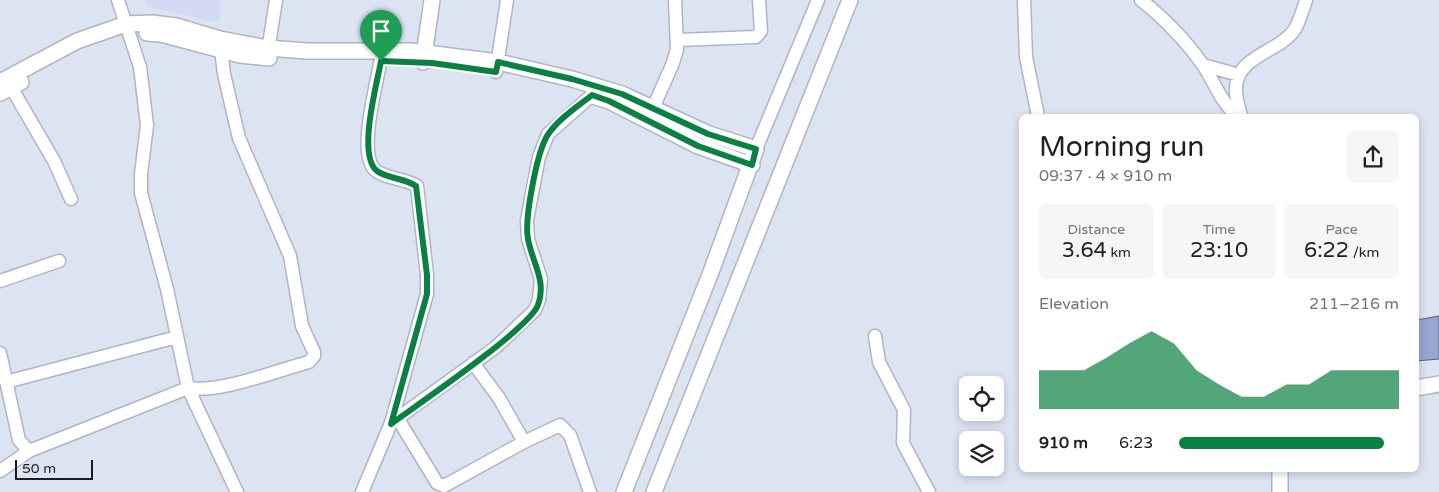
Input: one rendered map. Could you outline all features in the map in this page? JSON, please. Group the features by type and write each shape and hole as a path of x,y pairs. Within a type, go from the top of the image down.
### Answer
{"street":[{"path":"118,0 140,67 147,125 140,174 141,194 167,289 188,388 237,492"},
{"path":"267,53 276,0"},
{"path":"423,57 432,0"},
{"path":"497,67 507,0"},
{"path":"650,114 673,63 678,40 675,0"},
{"path":"678,40 756,37 761,31 759,0"},
{"path":"624,492 752,165 756,149 818,0"},
{"path":"654,492 850,0"},
{"path":"1024,0 1026,57 1038,114"},
{"path":"1141,0 1169,26 1203,65 1217,94 1235,114"},
{"path":"1241,114 1236,86 1239,75 1245,66 1275,47 1294,29 1306,0"},
{"path":"71,199 54,161 4,87 57,50 128,28 152,23 176,26 267,53"},
{"path":"128,28 161,34 221,50 423,57 572,79 622,94 650,114"},
{"path":"0,471 29,452 188,388 199,390 218,387 309,362 314,356 302,326 290,256 239,138 224,74 221,50"},
{"path":"362,492 394,421 427,294 427,275 416,186 379,172 369,160 367,142 381,56"},
{"path":"1203,65 1239,75"},
{"path":"497,67 558,84 650,114 752,165"},
{"path":"394,421 511,334 538,306 541,279 528,239 528,220 539,157 548,134 592,95"},
{"path":"702,139 756,149"},
{"path":"0,281 59,261"},
{"path":"875,336 879,362 904,410 903,444 929,492"},
{"path":"6,382 176,337"},
{"path":"0,353 19,440 29,452"},
{"path":"473,363 499,398 524,442"},
{"path":"1419,387 1439,384"},
{"path":"394,421 440,485 449,485 555,426 564,427 570,435 590,492"},
{"path":"1280,472 1280,492"}],"shaded area":[{"path":"145,0 221,0 219,23 148,7"}],"building":[{"path":"1439,316 1439,359 1419,361 1419,319"}],"route":[{"path":"381,61 432,63 496,72 498,62 572,79 622,94 708,134 756,149 752,165 698,146 661,126 592,95 548,134 539,157 528,220 528,239 541,279 538,306 531,315 496,347 391,424 422,315 427,294 427,275 416,186 379,172 369,160 367,142 381,61"}]}
